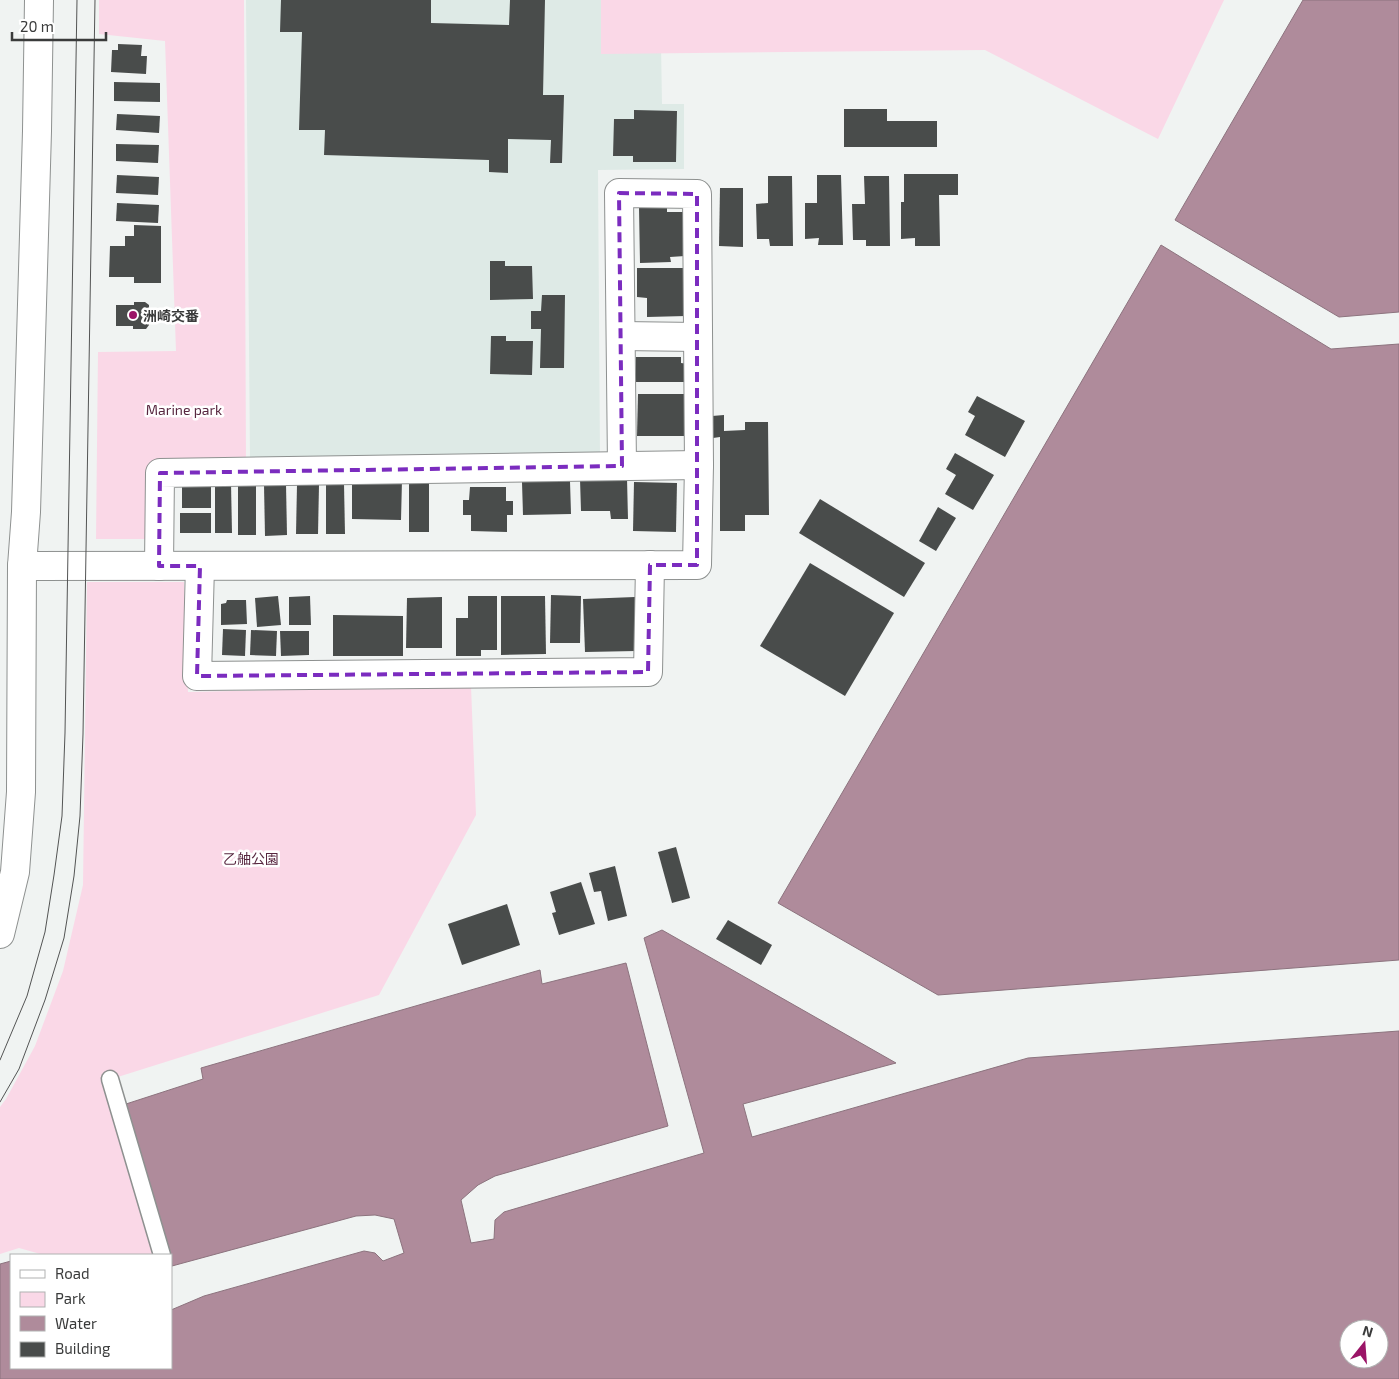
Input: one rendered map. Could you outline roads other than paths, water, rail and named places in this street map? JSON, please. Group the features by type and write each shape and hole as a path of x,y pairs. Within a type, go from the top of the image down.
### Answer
{"street":[{"path":"0,934 15,872 21,792 22,566 27,492 39,0"},
{"path":"22,566 697,565 699,465 697,194 619,193 622,466"},
{"path":"621,336 698,337"},
{"path":"159,566 160,473 699,465"},
{"path":"200,566 197,676 648,672 650,565"}],"lane":[{"path":"110,1079 162,1254"}],"water":[{"path":"1303,0 1399,0 1399,312 1339,317 1175,220"},
{"path":"1161,245 1331,349 1399,344 1399,960 938,995 778,903"},
{"path":"662,930 896,1063 743,1104 752,1137 1028,1058 1399,1031 1399,1379 0,1379 0,1264 10,1261 10,1369 172,1369 172,1310 204,1296 364,1251 375,1253 383,1261 404,1253 394,1219 375,1215 356,1216 172,1266 172,1254 169,1254 126,1104 203,1079 201,1068 540,970 542,984 626,963 668,1126 495,1176 478,1185 461,1200 471,1243 494,1239 495,1220 504,1212 704,1153 644,938"}],"tram line":[{"path":"0,1060 27,996 45,932 62,816 77,0"},
{"path":"0,1102 19,1069 45,1000 64,938 74,876 80,816 95,0"}],"place":[{"name":"洲崎交番","path":"133,315"}],"park label":[{"name":"Marine park","path":"184,409"},
{"name":"乙舳公園","path":"251,858"}]}
